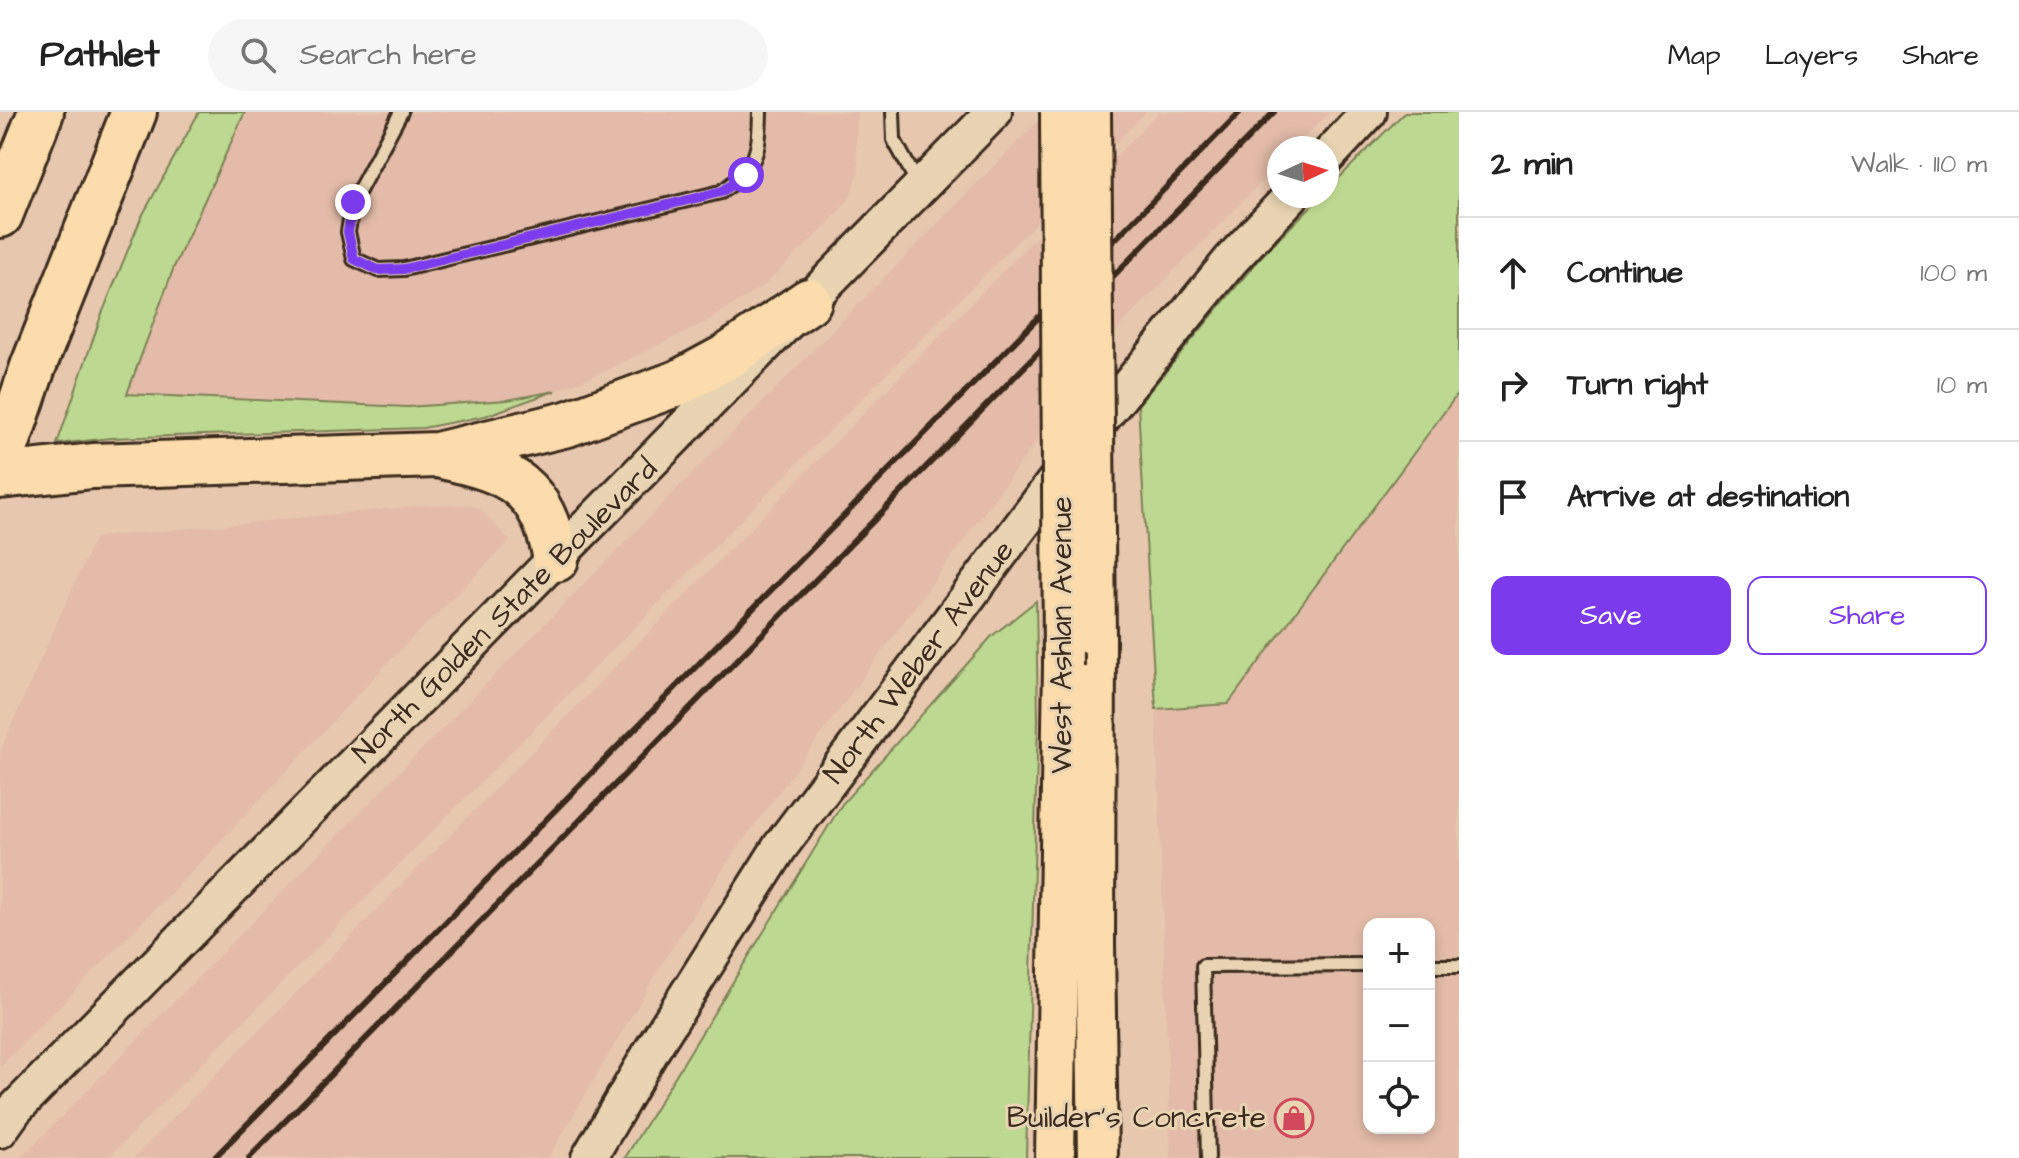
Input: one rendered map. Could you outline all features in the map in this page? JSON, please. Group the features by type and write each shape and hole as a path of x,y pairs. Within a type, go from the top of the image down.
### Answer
{"highway":[{"path":"0,215 41,112"},
{"path":"0,464 33,367 134,112"},
{"path":"114,159 162,112"},
{"path":"0,476 123,465 437,455 567,424 678,383 728,356 809,301"},
{"path":"437,455 501,473 526,489 541,508 551,529 556,559"}],"main road":[{"name":"North Golden State Boulevard","path":"5,1119 994,112"},
{"name":"West Ashlan Avenue","path":"1055,1158 1063,666 1060,112"},
{"name":"West Ashlan Avenue","path":"1091,112 1098,1158"},
{"path":"1339,144 1369,112"},
{"name":"North Weber Avenue","path":"589,1158 652,1050 780,847 1103,417 1231,260 1280,208"}],"lane":[{"path":"401,112 353,202 348,232 354,259 378,270 404,269 721,192 746,175 759,147 760,112"},
{"path":"893,112 894,140 919,187"},
{"path":"1208,1158 1203,966 1363,965"},
{"path":"1435,966 1459,966"}],"shaded area":[{"path":"245,112 857,112 859,171 849,199 827,225 763,286 706,322 603,372 555,391 507,400 407,407 126,395 174,267"},
{"path":"1047,112 1146,112 108,1158 21,1158"},
{"path":"1159,112 1330,112 1306,136 1267,136 1267,176 1123,323 726,864 669,952 548,1158 134,1158"},
{"path":"1459,392 1459,1158 1171,1158 1156,709 1228,704"},
{"path":"429,505 479,508 510,541 397,653 201,862 0,1067 0,751 94,540"}],"green space":[{"path":"199,112 245,112 174,267 127,394 407,407 507,400 555,391 485,416 423,428 111,438 57,444 101,316 141,218"},
{"path":"1405,112 1459,112 1459,392 1228,704 1156,709 1138,405 1259,259 1309,208 1339,208 1339,178"},
{"path":"1036,601 1038,720 1026,1158 625,1158 842,804 992,636"}],"railway":[{"path":"214,1158 1240,112"},
{"path":"249,1158 1274,112"}],"place":[{"name":"Builder's Concrete","path":"1294,1118"}],"route":[{"path":"353,202 348,232 354,259 378,270 404,269 721,192 746,175"}]}
